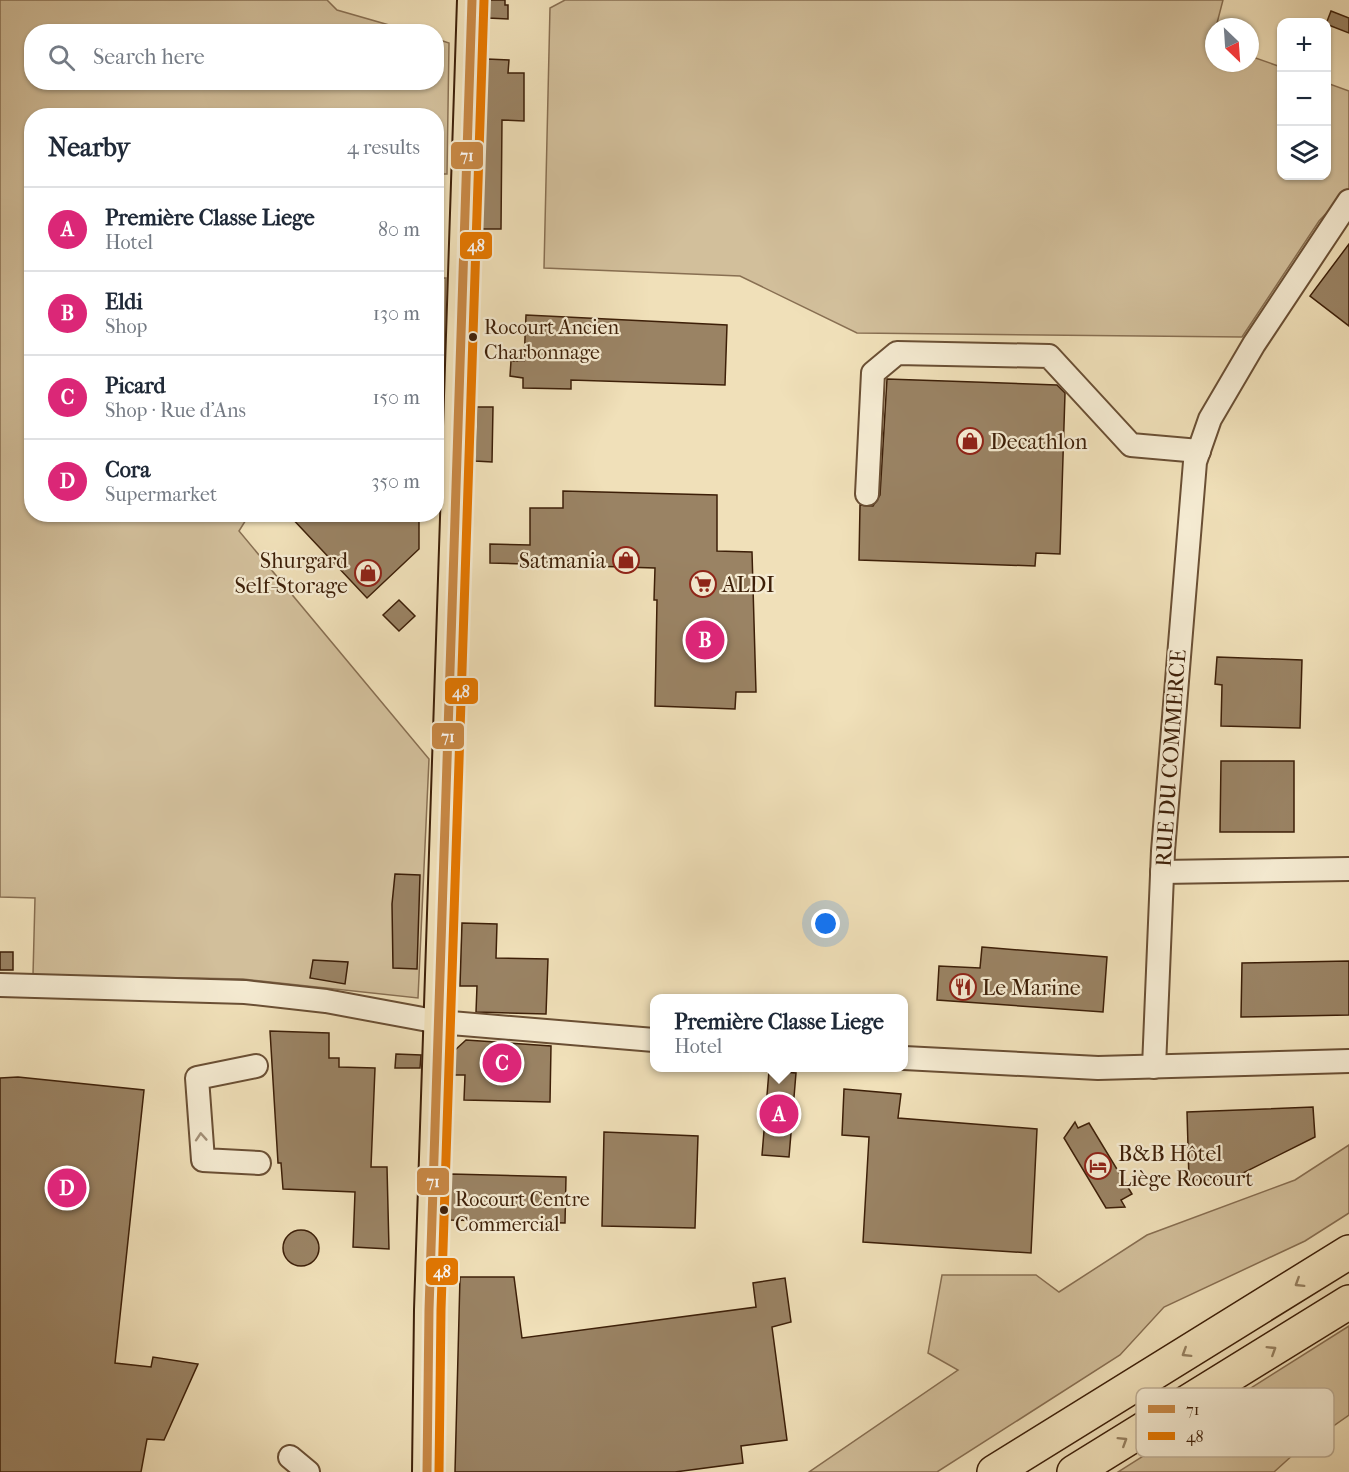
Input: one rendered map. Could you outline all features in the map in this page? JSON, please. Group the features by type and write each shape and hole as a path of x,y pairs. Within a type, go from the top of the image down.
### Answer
{"highway":[{"path":"994,1472 1349,1252"},
{"path":"1210,1388 1349,1302"},
{"path":"1074,1472 1136,1434"}],"main road":[{"path":"427,1472 472,0"}],"street":[{"name":"RUE DU COMMERCE","path":"1154,1067 1162,872 1195,462 1210,419 1254,344 1349,201"},
{"path":"867,494 873,373 897,353 1049,356 1131,445 1199,451"},
{"path":"1162,872 1349,869"},
{"path":"0,985 245,992 326,1001 439,1022 650,1040"},
{"path":"908,1058 1098,1068 1349,1061"},
{"path":"256,1066 197,1078 203,1160 259,1163"},
{"path":"290,1457 308,1472"}],"shaded area":[{"path":"0,0 327,0 337,10 386,24 24,24 24,90 444,90 444,41 449,43 447,174 444,174 444,108 24,108 24,522 245,522 239,531 429,759 418,998 243,979 33,975 35,898 0,897"},
{"path":"565,0 1223,0 1218,18 1205,18 1205,72 1259,72 1259,59 1277,66 1277,180 1331,180 1331,84 1349,91 1349,189 1319,221 1242,337 857,333 740,276 544,268 550,8"},
{"path":"444,278 446,278 444,367"},
{"path":"1349,1145 1349,1213 1305,1241 1164,1307 1120,1355 937,1472 809,1472 958,1370 928,1353 942,1275 1036,1275 1059,1292 1147,1235 1295,1180"},
{"path":"1349,1326 1349,1415 1334,1426 1334,1388 1251,1388"},
{"path":"1142,1457 1291,1457 1274,1472 1118,1472"}],"building":[{"path":"488,0 505,0 505,5 508,5 508,19 488,18"},
{"path":"1331,11 1349,18 1349,33 1331,26 1331,18 1328,18"},
{"path":"487,59 509,60 508,73 524,73 524,121 502,120 501,229 481,229"},
{"path":"1349,244 1349,326 1310,296"},
{"path":"526,315 727,325 725,385 571,380 571,389 523,388 523,378 510,376 511,361 524,361"},
{"name":"Decathlon","path":"887,379 1057,385 1065,393 1060,554 1036,553 1035,566 859,560 860,505 873,506 880,495"},
{"path":"477,407 493,407 492,462 475,461"},
{"path":"563,491 717,495 717,551 752,552 756,692 736,692 735,709 655,706 657,600 654,600 655,568 490,563 490,544 530,545 530,508 563,508"},
{"name":"Shurgard Self-Storage","path":"296,522 419,522 419,549 367,598"},
{"path":"399,600 415,616 399,631 383,615"},
{"path":"1217,657 1302,660 1300,728 1221,726 1222,685 1215,684"},
{"path":"1221,761 1294,761 1294,832 1220,832"},
{"path":"395,874 420,875 417,969 393,968 392,904"},
{"path":"462,923 497,924 496,958 548,959 546,1014 476,1012 477,986 460,986"},
{"path":"982,947 1107,957 1103,1012 937,1000 939,966 980,968"},
{"path":"0,952 13,952 13,970 0,970"},
{"path":"313,960 348,962 345,984 310,978"},
{"path":"1349,961 1349,1015 1241,1017 1242,963"},
{"path":"270,1031 329,1033 329,1058 339,1058 339,1067 375,1068 371,1167 387,1167 389,1249 353,1247 355,1192 283,1189 281,1163 278,1163"},
{"path":"466,1040 551,1046 550,1102 464,1100 465,1075 454,1075 454,1051"},
{"path":"396,1054 421,1055 420,1068 395,1068"},
{"path":"769,1072 796,1073 789,1157 762,1155"},
{"path":"18,1077 144,1090 115,1363 151,1367 153,1357 198,1364 164,1440 147,1439 141,1472 0,1472 0,1078"},
{"path":"844,1089 901,1094 898,1118 1037,1129 1031,1253 863,1242 869,1137 842,1135"},
{"path":"1313,1107 1315,1137 1231,1179 1189,1180 1187,1112"},
{"name":"B&B Hôtel Liège Rocourt","path":"1075,1122 1078,1128 1089,1123 1132,1194 1121,1200 1125,1207 1106,1208 1064,1138"},
{"path":"604,1132 698,1136 695,1228 602,1226"},
{"path":"451,1174 566,1177 565,1223 450,1220"},
{"path":"301,1230 314,1235 319,1248 314,1261 301,1266 288,1261 283,1248 288,1235"},
{"path":"460,1277 514,1277 522,1338 756,1307 753,1283 785,1278 791,1322 772,1327 787,1440 741,1446 743,1463 675,1472 455,1472"}],"transit line":[{"name":"71","path":"427,1472 429,1310 472,0"},
{"name":"48","path":"439,1472 441,1310 484,0"}],"place":[{"name":"Rocourt Ancien Charbonnage","path":"473,337"},
{"name":"Decathlon","path":"970,441"},
{"name":"Satmania","path":"626,560"},
{"name":"Shurgard Self-Storage","path":"368,573"},
{"name":"ALDI","path":"703,584"},
{"name":"Eldi","path":"705,640"},
{"name":"Le Marine","path":"963,987"},
{"name":"Picard","path":"502,1063"},
{"name":"Première Classe Liege","path":"779,1114"},
{"name":"B&B Hôtel Liège Rocourt","path":"1098,1166"},
{"name":"Cora","path":"67,1188"},
{"name":"Rocourt Centre Commercial","path":"444,1210"}]}
